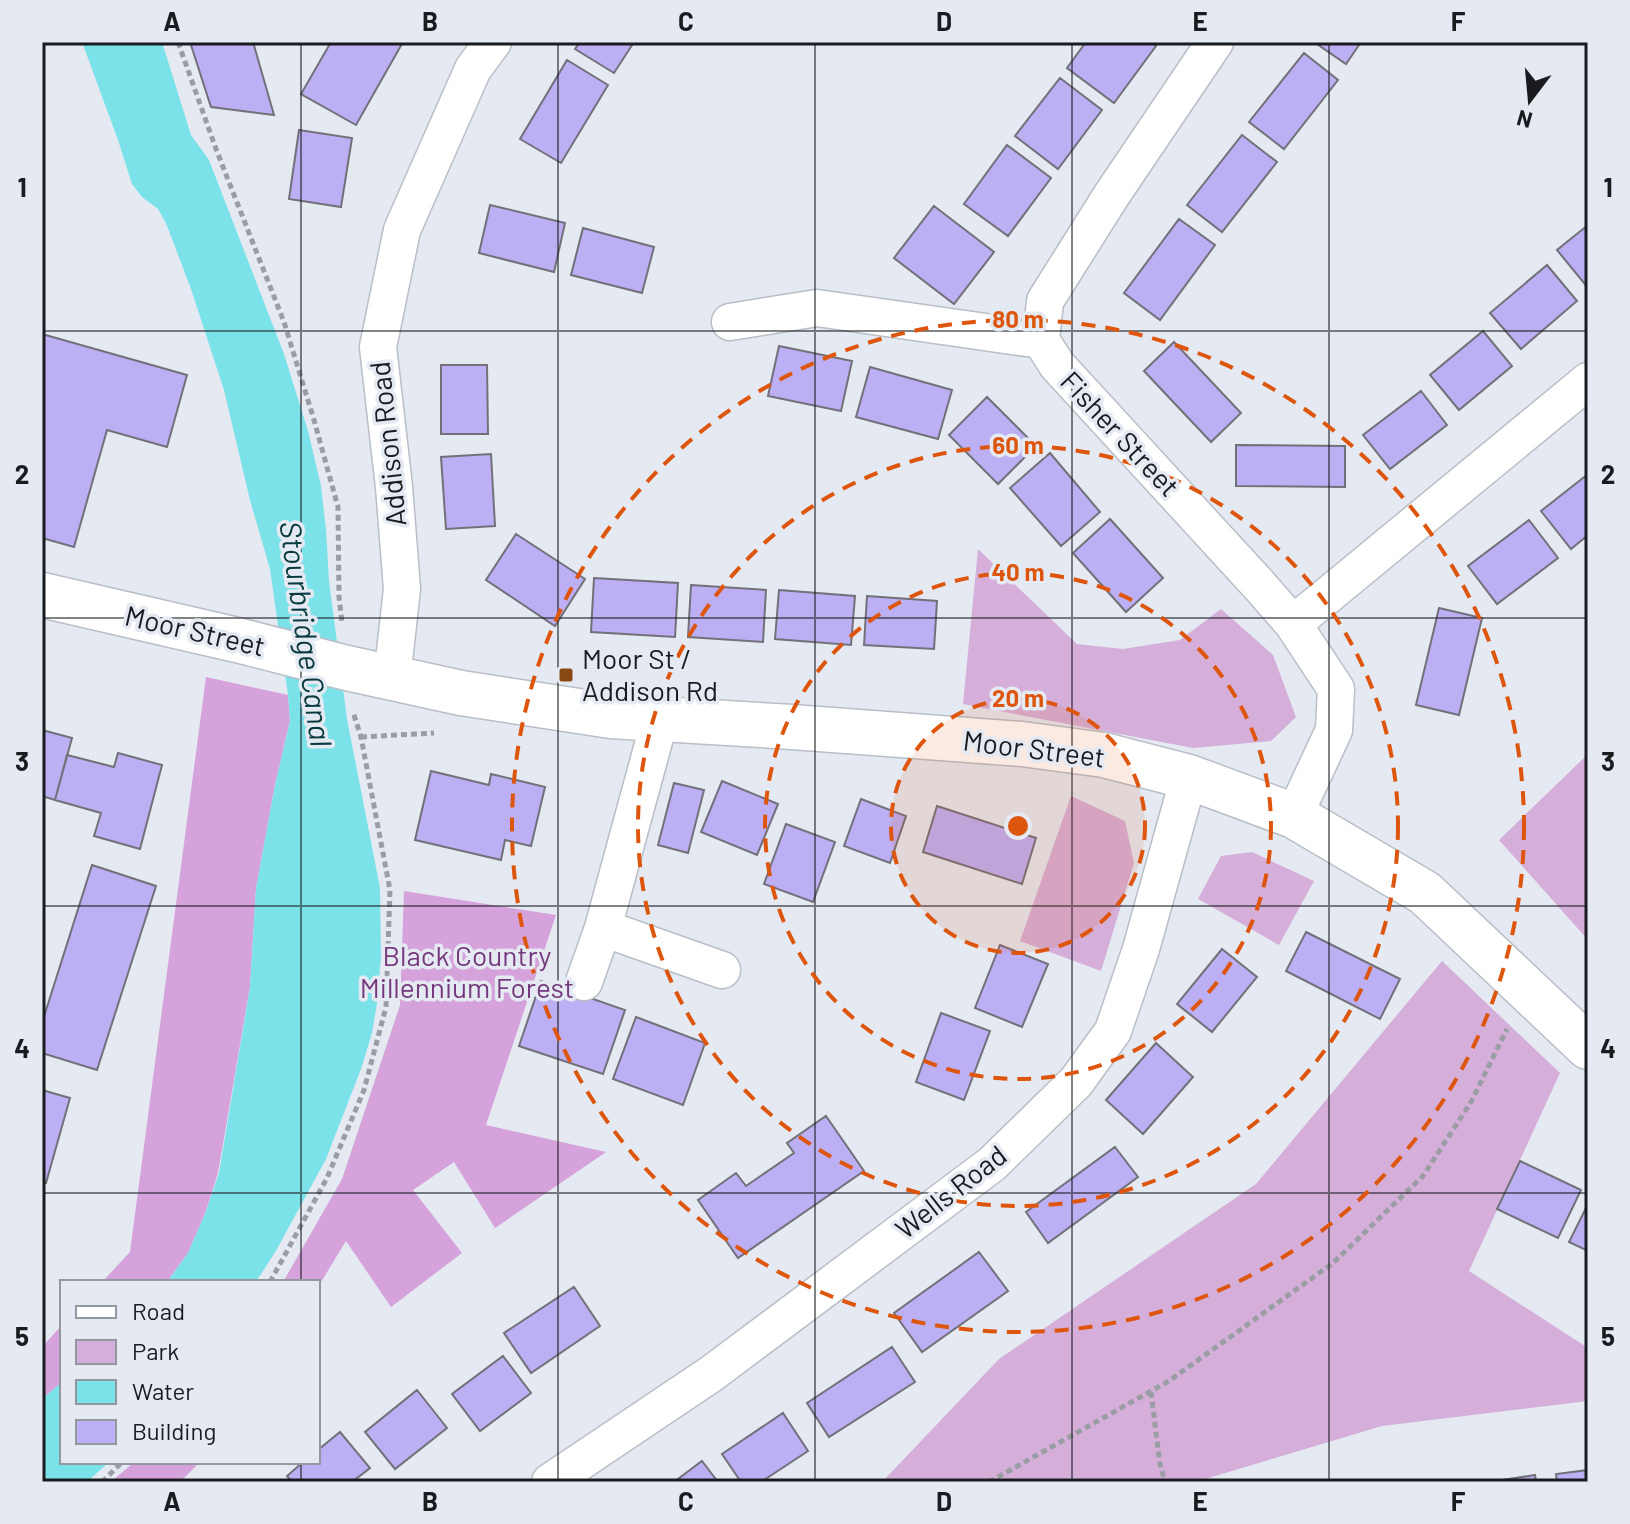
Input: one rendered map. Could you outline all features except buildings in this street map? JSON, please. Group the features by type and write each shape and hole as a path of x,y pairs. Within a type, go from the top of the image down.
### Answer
{"street":[{"name":"Addison Road","path":"392,678 402,589 378,347 402,230 473,69 493,42"},
{"path":"730,322 817,308 1041,340 1045,301 1111,196 1215,42"},
{"name":"Fisher Street","path":"1041,340 1057,365 1293,624 1336,689 1334,730 1294,816"},
{"path":"1293,624 1588,381"},
{"name":"Moor Street","path":"42,595 461,693 611,716 1022,744 1104,755 1189,777 1294,816 1425,893 1588,1047"},
{"path":"584,982 603,928 660,719"},
{"name":"Wells Road","path":"550,1482 711,1374 992,1164 1076,1082 1113,1031 1141,949 1189,777"},
{"path":"603,928 722,970"}],"path":[{"path":"989,1482 1169,1381 1333,1263 1423,1176 1471,1102 1527,990"},
{"path":"1151,1391 1165,1482"},
{"path":"102,1482 120,1464"}],"green space":[{"path":"978,549 1077,644 1123,649 1180,640 1221,609 1273,655 1296,717 1271,741 1193,748 963,704"},
{"path":"206,677 288,695 290,721 256,889 250,987 218,1173 188,1253 168,1280 104,1280 130,1252"},
{"path":"1588,754 1588,940 1499,840"},
{"path":"1071,796 1125,821 1134,863 1101,971 1020,941"},
{"path":"1252,852 1314,881 1279,945 1198,899 1221,856"},
{"name":"Black Country Millennium Forest","path":"404,891 556,915 486,1125 606,1152 495,1228 454,1162 413,1190 462,1253 391,1307 346,1241 320,1284 320,1280 284,1280 342,1179 400,1005"},
{"path":"1442,961 1560,1073 1469,1271 1588,1348 1588,1401 1382,1426 1195,1482 882,1482 999,1359 1256,1184"},
{"path":"60,1327 60,1384 42,1399 42,1347"},
{"path":"132,1464 198,1464 180,1482 111,1482"}],"water":[{"name":"Stourbridge Canal","path":"82,42 162,42 191,135 209,160 284,354 308,431 321,486 329,581 347,719 380,888 381,957 377,1003 361,1069 326,1159 257,1280 168,1280 188,1253 219,1173 250,987 256,889 290,721 288,695 270,569 224,390 166,223 158,209 142,197 132,184"},
{"path":"60,1384 60,1464 107,1464 87,1482 42,1482 42,1399"}],"place":[{"name":"Moor St / Addison Rd","path":"566,675"}]}
